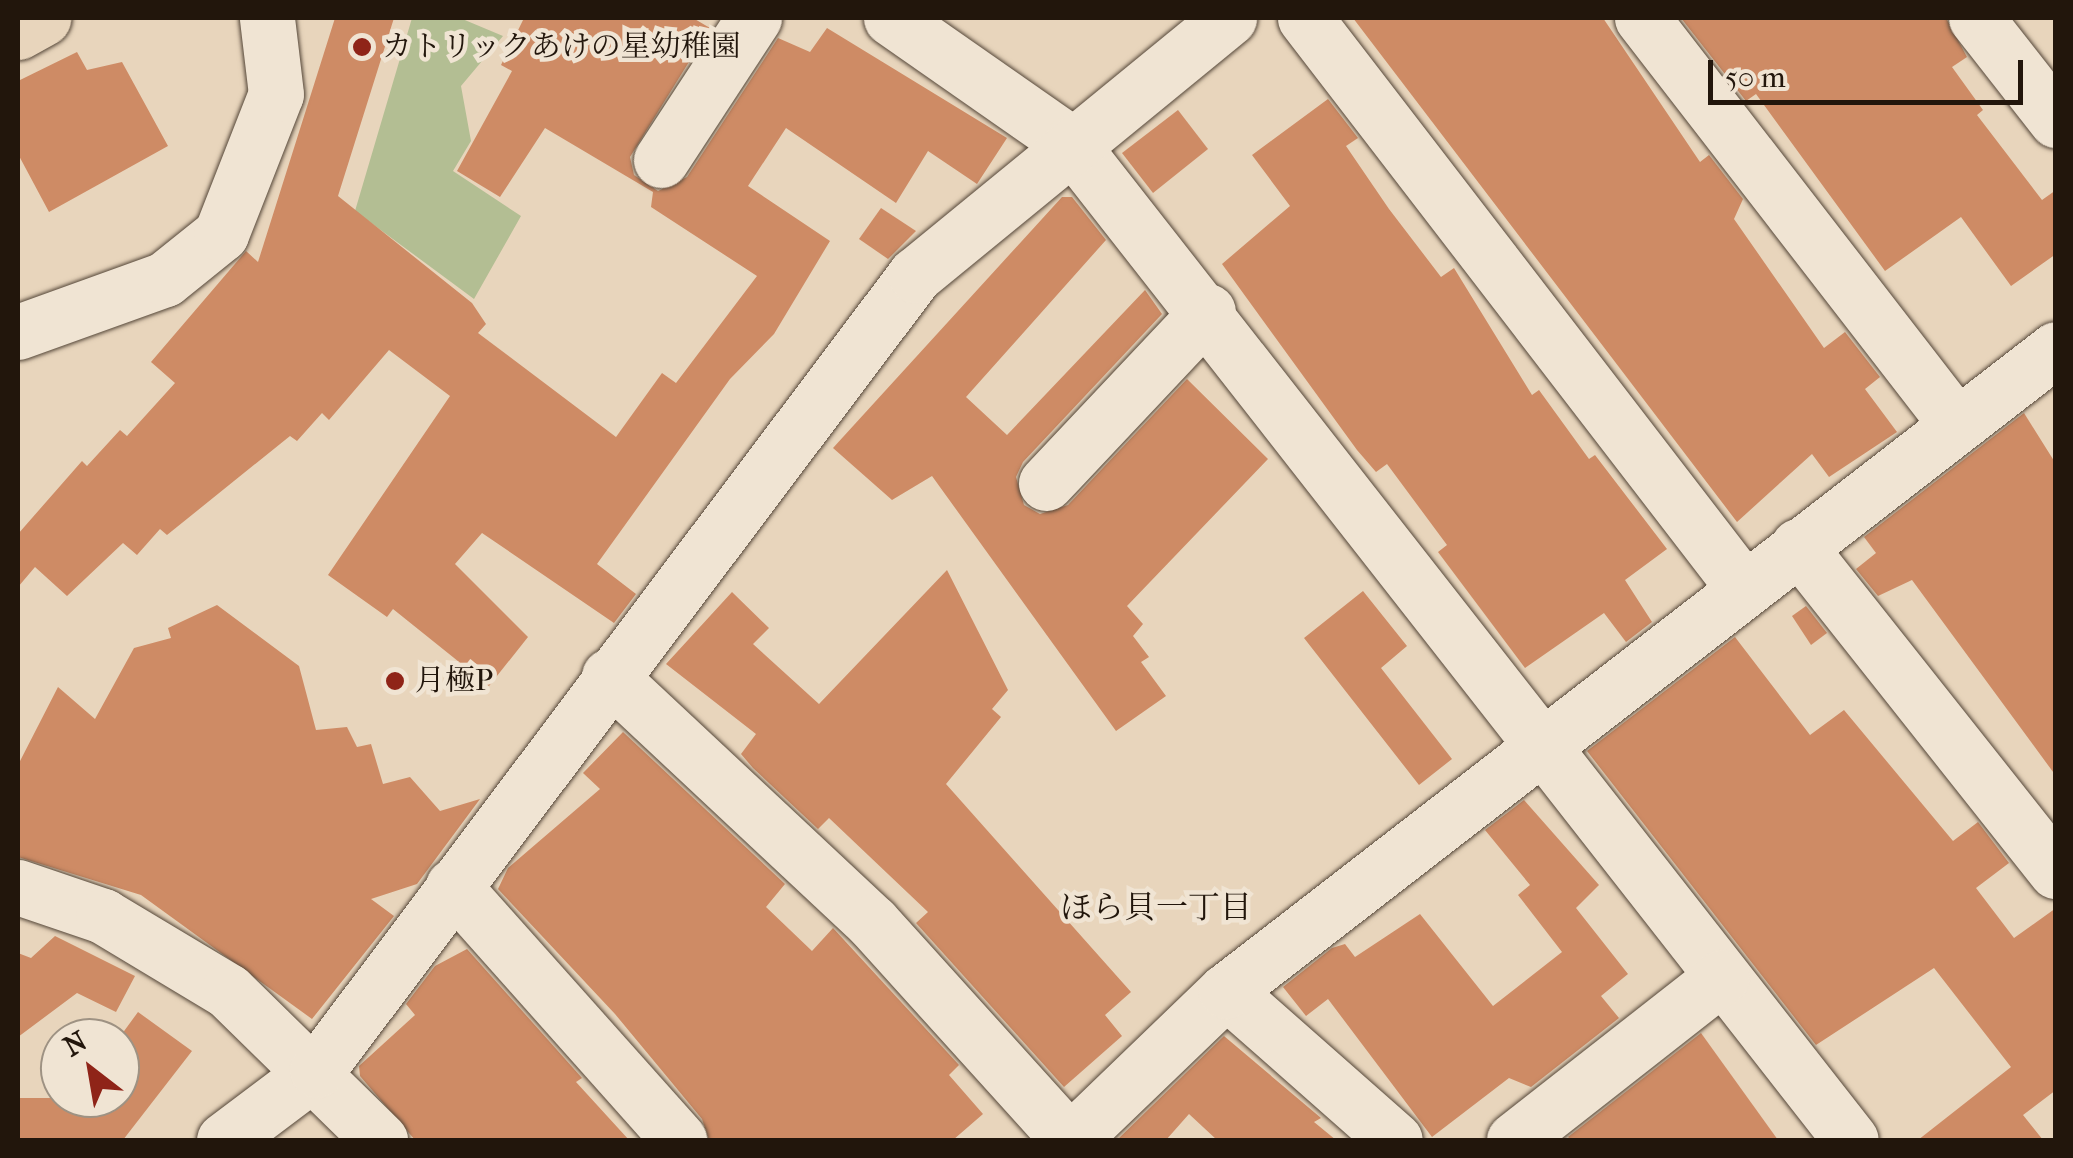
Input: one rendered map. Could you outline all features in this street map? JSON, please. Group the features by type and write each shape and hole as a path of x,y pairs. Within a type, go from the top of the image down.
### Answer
{"main road":[{"path":"18,32 43,18"}],"street":[{"path":"18,332 165,279 221,234 276,94 266,18"},
{"path":"661,160 754,18"},
{"path":"891,18 1070,143 1208,311 1541,746 1851,1140"},
{"path":"224,1140 317,1070 609,676 915,275 1070,143 1229,18"},
{"path":"1305,18 1742,586"},
{"path":"1642,18 1956,424"},
{"path":"1976,18 2056,120"},
{"path":"1046,483 1208,311"},
{"path":"609,676 872,922 1070,1140 1226,991 1742,586 2054,352"},
{"path":"1798,546 2056,871"},
{"path":"452,886 679,1140"},
{"path":"18,887 175,955 317,1070 380,1140"},
{"path":"1514,1140 1722,977"},
{"path":"1226,991 1395,1140"}],"green space":[{"path":"412,18 460,18 503,36 461,86 471,141 453,171 521,216 474,299 355,211"}],"building":[{"path":"335,18 394,18 338,196 472,303 486,324 478,333 616,437 662,373 676,383 757,276 651,207 653,192 545,128 500,197 457,171 512,71 501,65 524,18 693,18 710,28 630,157 634,175 658,191 687,177 778,38 810,52 827,28 1007,138 977,184 928,151 896,203 786,128 748,186 830,241 774,334 730,379 597,564 636,594 614,623 482,533 455,564 528,637 489,686 393,609 387,617 328,575 450,396 389,350 329,420 322,413 297,441 290,436 167,535 160,529 137,555 123,543 67,596 35,567 18,587 18,534 82,461 87,466 120,430 127,436 175,383 151,362 246,251 258,262"},
{"path":"1353,18 1603,18 1700,162 1709,155 1743,199 1734,219 1824,348 1845,332 1880,377 1865,389 1897,432 1829,477 1812,454 1737,522"},
{"path":"1681,18 1946,18 1967,57 1952,67 1983,110 1977,115 2042,200 2056,190 2056,254 2011,286 1961,217 1885,271 1756,94 1746,101"},
{"path":"77,52 87,70 122,62 168,146 49,212 18,154 18,81"},
{"path":"1328,99 1358,138 1346,146 1389,209 1441,277 1454,268 1532,395 1539,390 1589,459 1595,455 1667,549 1625,580 1652,622 1626,642 1604,613 1525,668 1438,552 1447,545 1387,464 1376,472 1357,450 1222,264 1290,206 1252,155"},
{"path":"1178,110 1208,149 1153,193 1122,153"},
{"path":"1062,197 1072,197 1106,240 966,397 1007,435 1145,290 1162,314 1023,462 1016,477 1024,505 1040,514 1068,505 1187,379 1268,459 1127,606 1143,624 1133,636 1149,657 1141,662 1166,696 1116,731 932,476 892,500 833,448"},
{"path":"881,208 916,231 888,259 859,239"},
{"path":"2024,413 2056,464 2056,776 1912,580 1878,596 1856,569 1876,553 1864,537"},
{"path":"947,570 1008,690 992,709 1001,717 946,784 1131,992 1105,1015 1122,1036 1064,1087 916,923 928,912 829,818 818,829 753,768 741,754 756,734 666,664 732,592 769,628 753,644 819,704"},
{"path":"1363,591 1407,646 1381,668 1452,759 1419,785 1304,638"},
{"path":"217,605 299,666 316,730 347,727 357,747 371,744 383,784 410,777 440,811 480,799 417,884 371,899 394,916 312,1019 141,895 18,857 18,765 58,687 95,719 134,648 171,638 168,628"},
{"path":"1806,606 1827,633 1811,645 1792,616"},
{"path":"1735,637 1810,735 1844,710 1953,841 1978,822 2009,863 1976,888 2014,938 2056,908 2056,1090 2023,1115 2043,1140 1918,1140 2011,1067 1934,968 1816,1045 1587,751"},
{"path":"623,732 785,884 766,907 812,951 833,928 959,1065 949,1075 983,1114 953,1140 709,1140 702,1119 615,1014 498,889 508,868 600,789 583,773"},
{"path":"1524,800 1599,885 1576,908 1628,974 1601,996 1619,1018 1531,1087 1509,1078 1432,1137 1328,999 1306,1016 1283,987 1332,948 1345,944 1355,957 1420,914 1493,1006 1562,952 1518,895 1530,885 1485,830"},
{"path":"55,936 135,976 116,1012 77,993 18,1037 18,953 31,958"},
{"path":"467,949 582,1078 576,1082 629,1140 415,1140 360,1076 359,1066 415,1015 406,1004 435,966"},
{"path":"138,1012 192,1051 123,1140 18,1140 18,1098 40,1098 40,1118 140,1118 140,1018 134,1018"},
{"path":"1701,1033 1778,1140 1568,1137"},
{"path":"1224,1036 1321,1118 1314,1122 1336,1140 1217,1140 1189,1114 1166,1140 1117,1140"}],"place":[{"name":"カトリックあけの星幼稚園","path":"362,47"},
{"name":"月極P","path":"395,681"}],"district":[{"name":"ほら貝一丁目","path":"1156,908"}]}
